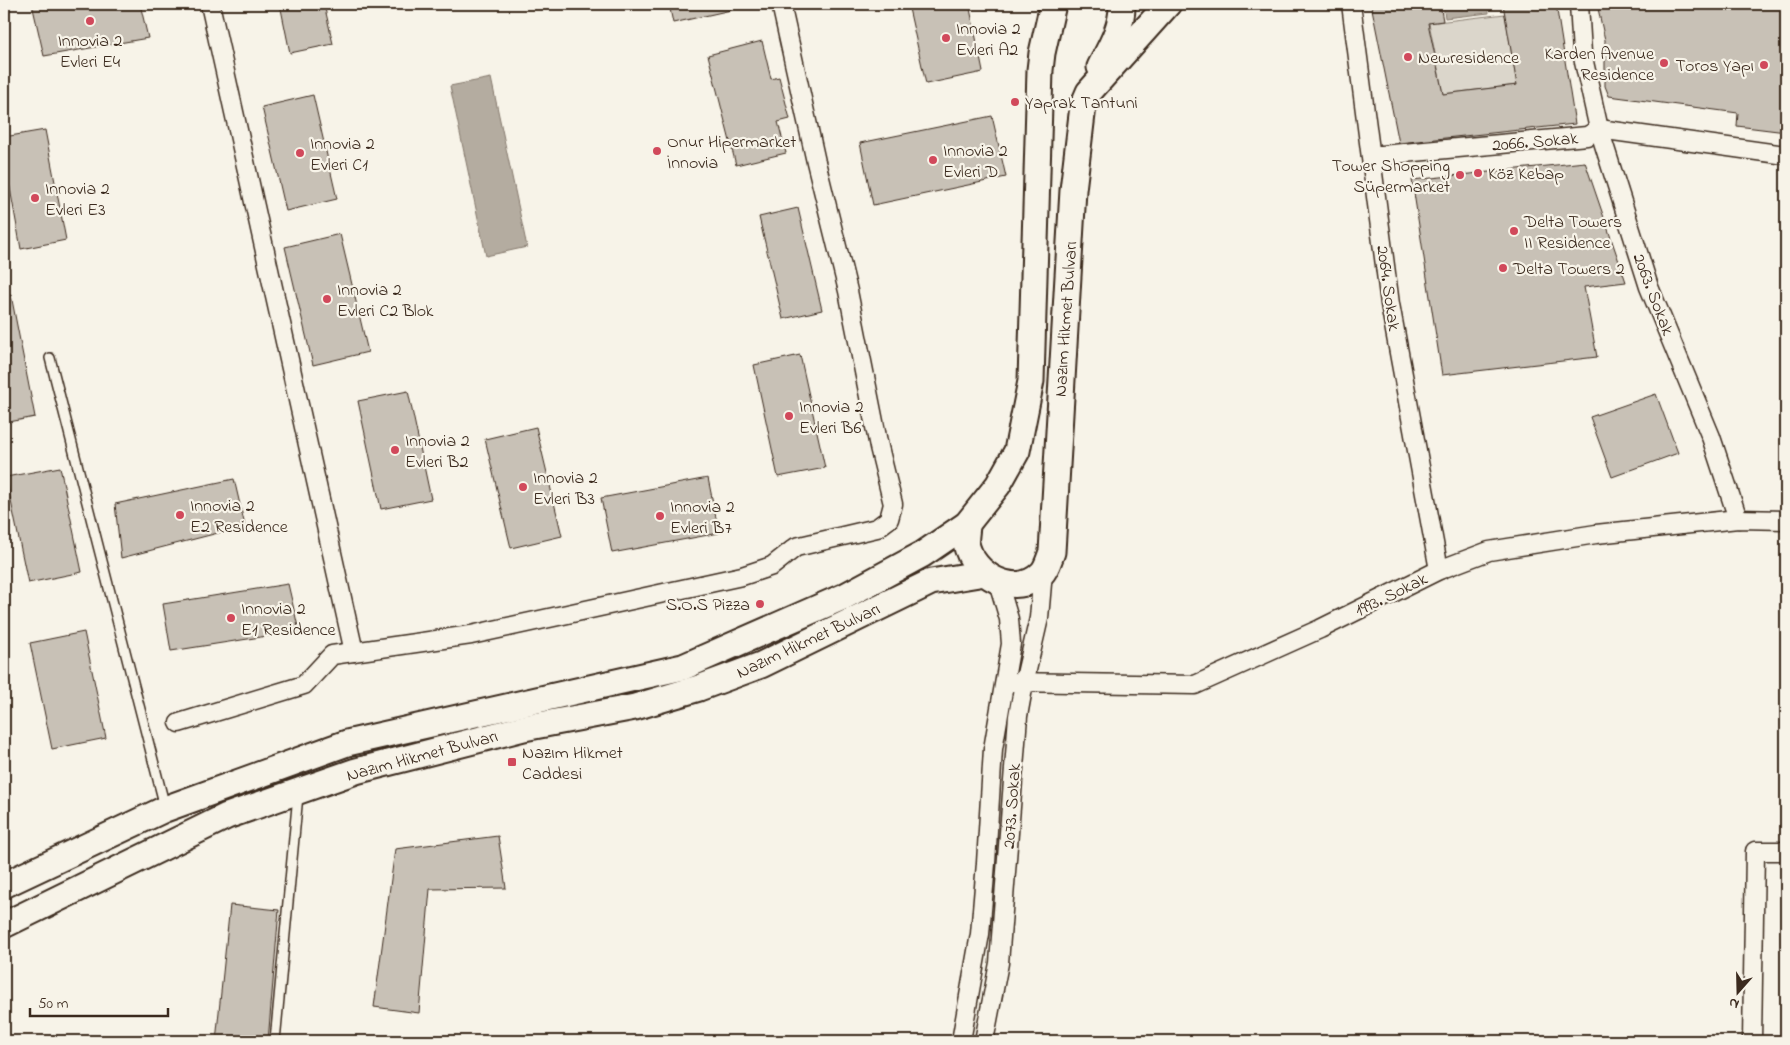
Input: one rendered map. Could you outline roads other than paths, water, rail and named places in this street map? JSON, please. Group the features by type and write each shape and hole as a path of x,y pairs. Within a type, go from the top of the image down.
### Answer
{"main road":[{"path":"1039,4 1042,53"},
{"name":"Nazım Hikmet Bulvarı","path":"4,885 165,809 347,743 683,667 845,596 923,554 967,524 998,485 1017,450 1031,381 1040,70 1053,4"},
{"path":"1089,92 1119,25 1122,4"},
{"name":"Nazım Hikmet Bulvarı","path":"4,925 227,816 356,771 524,728 636,707 699,688 761,665 931,582 992,578 1012,584 1024,584 1043,572 1052,552 1073,190 1083,106 1089,92 1168,4"},
{"path":"967,524 966,543 972,560 992,578"}],"street":[{"path":"210,4 354,652"},
{"path":"179,724 304,685 332,656 454,637 742,576 772,566 796,547 877,528 889,519 893,504 879,447 848,292 816,162 781,4"},
{"name":"2064. Sokak","path":"1351,4 1390,304 1439,570"},
{"name":"2063. Sokak","path":"1579,4 1582,53 1599,129 1649,287 1711,437 1738,519"},
{"name":"2066. Sokak","path":"1371,156 1486,142 1588,136 1599,129 1786,155"},
{"name":"1993. Sokak","path":"1005,682 1195,685 1320,629 1439,570 1489,551 1596,534 1738,519 1786,520"},
{"name":"2073. Sokak","path":"984,1041 999,962 1018,716 1039,618 1043,572"},
{"name":"2073. Sokak","path":"961,1041 980,934 993,749 1011,644 1009,620 992,578"},
{"path":"1752,1041 1754,851 1786,851"}],"lane":[{"path":"50,358 165,809"},
{"path":"275,1041 298,791"}],"place":[{"name":"Innovia 2 Evleri E4","path":"90,21"},
{"name":"Innovia 2 Evleri A2","path":"946,38"},
{"name":"Newresidence","path":"1408,57"},
{"name":"Karden Avenue Residence","path":"1664,63"},
{"name":"Toros Yapı","path":"1764,65"},
{"name":"Yaprak Tantuni","path":"1015,102"},
{"name":"Onur Hipermarket İnnovia","path":"657,151"},
{"name":"Innovia 2 Evleri C1","path":"300,153"},
{"name":"Innovia 2 Evleri D","path":"933,160"},
{"name":"Köz Kebap","path":"1478,173"},
{"name":"Tower Shopping Süpermarket","path":"1460,175"},
{"name":"Innovia 2 Evleri E3","path":"35,198"},
{"name":"Delta Towers II Residence","path":"1514,231"},
{"name":"Delta Towers 2","path":"1503,268"},
{"name":"Innovia 2 Evleri C2 Blok","path":"327,299"},
{"name":"Innovia 2 Evleri B6","path":"789,416"},
{"name":"Innovia 2 Evleri B2","path":"395,450"},
{"name":"Innovia 2 Evleri B3","path":"523,487"},
{"name":"Innovia 2 E2 Residence","path":"180,515"},
{"name":"Innovia 2 Evleri B7","path":"660,516"},
{"name":"S.O.S Pizza","path":"760,604"},
{"name":"Innovia 2 E1 Residence","path":"231,618"},
{"name":"Nazım Hikmet Caddesi","path":"512,762"}]}
